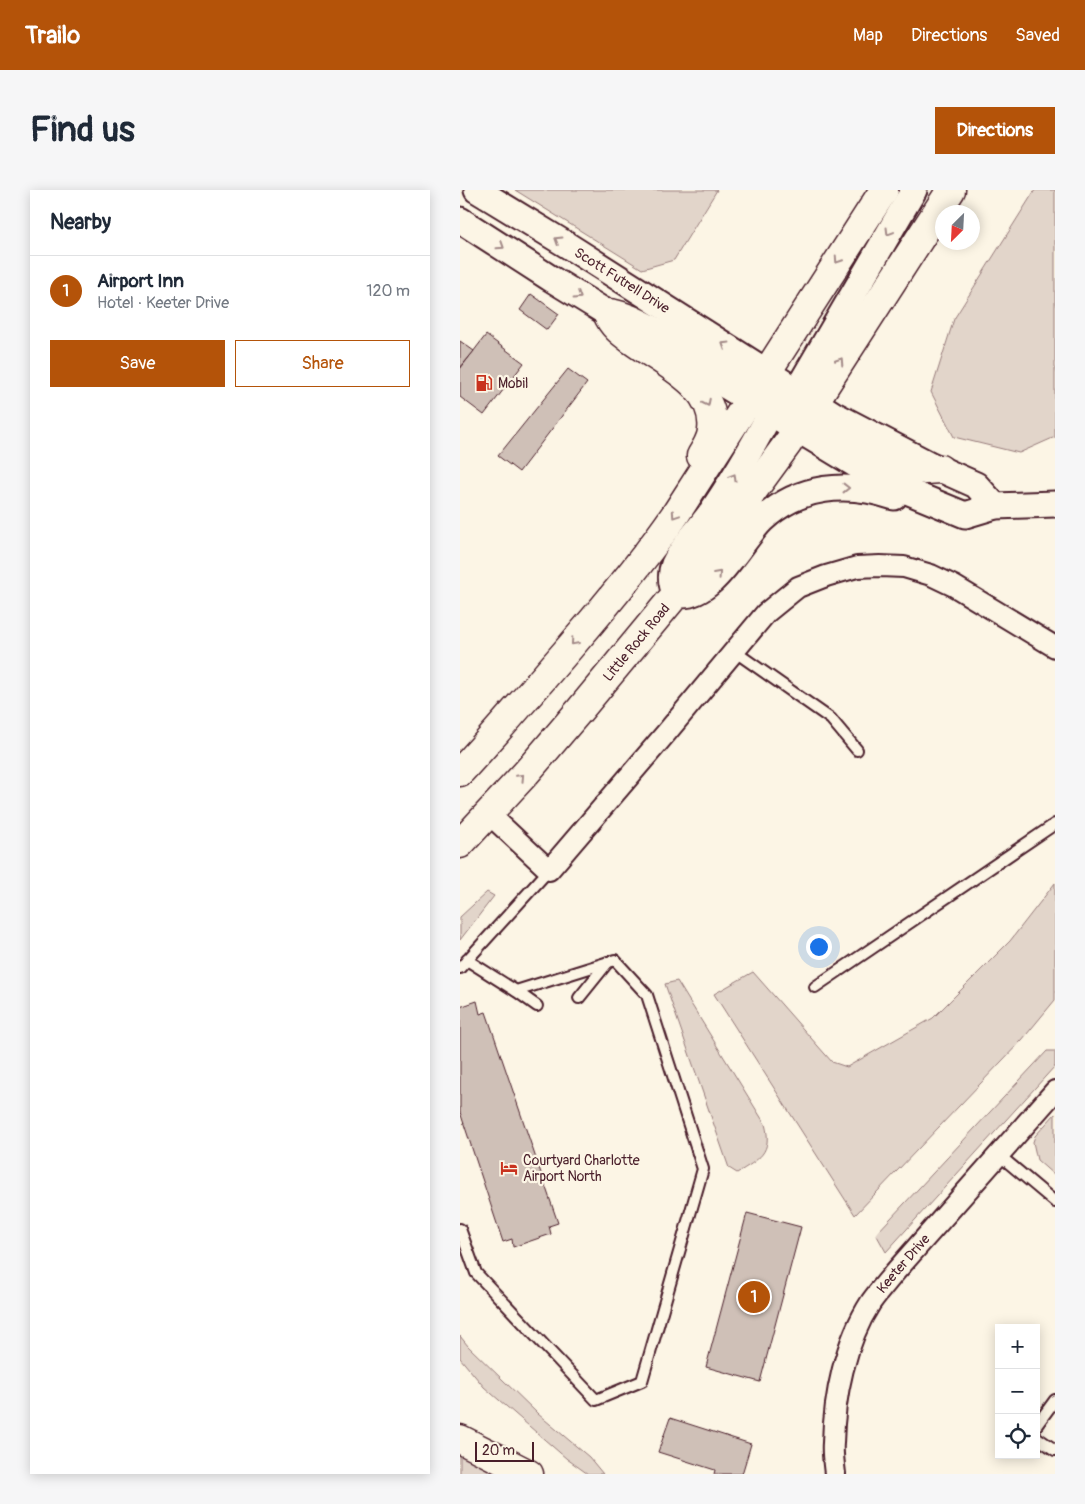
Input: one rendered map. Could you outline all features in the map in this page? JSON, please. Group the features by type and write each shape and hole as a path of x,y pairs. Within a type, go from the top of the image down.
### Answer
{"main road":[{"path":"782,401 884,190"},
{"path":"460,772 635,571 657,542 694,486 782,401 951,190"},
{"path":"607,313 618,314 636,322 908,467 925,470 940,469"},
{"path":"607,313 616,328 685,378 700,392 708,403 712,432 695,466 692,478 694,486"},
{"name":"Little Rock Road","path":"460,844 526,773 676,594 762,479 782,401"},
{"path":"460,1439 529,1474"}],"street":[{"name":"Scott Futrell Drive","path":"477,190 655,300 782,401"},
{"path":"914,190 782,401 888,483 965,515 995,506 1055,504"},
{"path":"460,220 607,313"},
{"path":"940,469 976,485 995,506"},
{"path":"676,594 692,594 708,584 720,573 761,521 784,504 802,495 827,489 860,488 879,492 914,504 930,506 941,504"},
{"path":"488,813 549,870 766,613 798,587 826,576 857,567 880,566 904,568 931,575 954,586 1055,647"},
{"name":"Keeter Drive","path":"835,1474 833,1445 835,1408 842,1373 855,1333 871,1302 895,1272 1055,1091"}],"lane":[{"path":"734,651 831,719 857,750"},
{"path":"815,987 1055,824"},
{"path":"537,1006 516,991 464,964 549,870"},
{"path":"460,1229 476,1273 596,1400 642,1381 702,1169 647,995 615,960 516,991"},
{"path":"579,998 608,962"},
{"path":"999,1155 1055,1202"},
{"path":"1040,1421 1055,1400"},
{"path":"1040,1440 1055,1450"}],"shaded area":[{"path":"515,190 717,190 674,260 642,269"},
{"path":"1035,190 1055,190 1055,437 1019,453 954,437 931,392 954,319"},
{"path":"1055,883 1055,1000 1022,1040 855,1215 714,994 753,972 832,1062 847,1067 933,1018 1010,941"},
{"path":"487,892 494,896 460,940 460,917"},
{"path":"677,981 765,1124 767,1142 765,1149 758,1159 737,1173 729,1168 665,984"},
{"path":"1047,1051 1055,1051 1055,1066 886,1252 876,1234"},
{"path":"1055,1114 1055,1176 1037,1160 1033,1142 1035,1136"},
{"path":"460,1336 538,1414 589,1457 603,1474 588,1474 567,1459 484,1387 460,1358"},
{"path":"460,1449 507,1474 460,1474"}],"building":[{"path":"531,294 559,314 547,330 520,310"},
{"name":"Mobil","path":"486,335 524,363 484,415 460,397 460,369"},
{"path":"460,341 474,351 460,368"},
{"path":"568,369 587,383 519,472 498,456"},
{"name":"Courtyard Charlotte Airport North","path":"477,1001 480,1014 486,1012 558,1223 549,1226 551,1234 513,1247 512,1239 503,1242 460,1112 460,1007"},
{"path":"747,1213 801,1227 760,1382 706,1367"},
{"path":"670,1418 751,1444 742,1474 714,1474 715,1470 658,1452"}],"place":[{"name":"Mobil","path":"484,383"},
{"name":"Courtyard Charlotte Airport North","path":"509,1168"},
{"name":"Airport Inn","path":"754,1297"}]}
